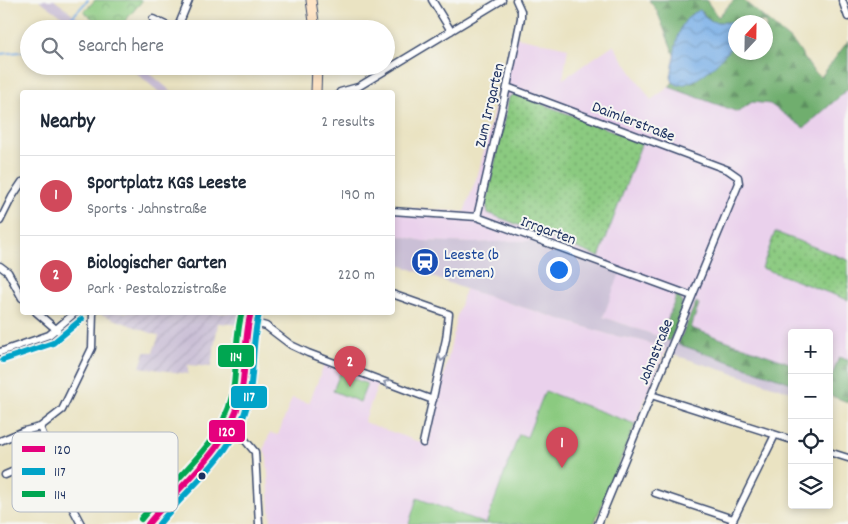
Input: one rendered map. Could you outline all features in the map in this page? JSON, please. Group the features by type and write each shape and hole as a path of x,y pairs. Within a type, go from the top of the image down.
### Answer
{"street":[{"path":"180,20 189,0"},
{"path":"311,0 314,20"},
{"path":"432,0 451,31"},
{"path":"395,65 502,0"},
{"name":"Zum Irrgarten","path":"477,217 521,18 521,11 516,0"},
{"path":"842,0 848,18"},
{"path":"316,90 317,75"},
{"path":"347,90 358,87 378,75"},
{"name":"Daimlerstraße","path":"507,87 733,172 738,177 740,183 737,189"},
{"path":"0,221 20,185"},
{"name":"Jahnstraße","path":"598,524 737,189"},
{"name":"Irrgarten","path":"395,211 477,217 692,296"},
{"path":"0,266 8,272 20,294"},
{"path":"395,295 449,314 446,339 423,443"},
{"path":"39,315 57,330"},
{"path":"0,352 49,335 73,315"},
{"path":"22,432 40,427 62,410 68,401 92,348 93,315"},
{"path":"178,488 205,459 229,428 237,410 242,389 243,344 249,317 274,330 291,345 308,353 433,400"},
{"path":"43,320 49,335"},
{"path":"651,395 788,439"},
{"path":"40,427 42,432"},
{"path":"229,428 245,440 255,452 259,524"},
{"path":"655,493 732,522 775,435"},
{"path":"0,441 12,436"},
{"path":"833,453 848,458"},
{"path":"5,475 12,472"},
{"path":"75,512 81,524"},
{"path":"148,524 158,512"}],"shaded area":[{"path":"39,0 54,0 81,20 67,20"},
{"path":"512,36 568,48 563,79 613,45 651,100 669,87 737,112 752,102 770,104 804,127 848,89 848,402 833,396 833,329 788,329 788,382 603,317 619,273 533,241 474,243 423,241 395,234 395,207 464,212 479,171"},
{"path":"139,75 152,75 170,90 157,90"},
{"path":"395,235 423,241 474,243 533,241 620,273 603,317 788,382 788,391 671,354 673,351 639,340 611,335 465,289 395,264"},
{"path":"465,289 611,335 639,340 666,349 635,424 545,391 527,438 519,435 486,524 417,498 409,524 271,524 267,459 264,448 270,433 278,435 292,398 309,403 325,363 379,382 364,422 428,445 456,319"},
{"path":"103,315 244,315 242,325 218,323 211,367 188,365 188,374 140,367 145,352 153,352 159,336"}],"green space":[{"path":"95,0 142,1 126,20 94,20 84,12"},
{"path":"649,0 706,0 718,17 734,0 743,0 761,15 728,15 728,22 714,22 707,19 703,12 691,14 681,27 675,57 657,11"},
{"path":"773,25 794,43 813,71 821,77 848,41 848,89 804,128 770,104 752,102 738,112 669,87 673,82 678,85 695,79 717,63 728,50 728,60 773,60"},
{"path":"516,94 642,142 599,257 488,213 486,203 509,97"},
{"path":"775,232 848,260 848,300 762,268"},
{"path":"677,294 681,299 682,310 670,341 661,338"},
{"path":"696,302 699,304 691,328 788,363 788,382 678,344"},
{"path":"839,357 848,360 848,402 833,396 833,373"},
{"path":"340,373 367,384 360,402 333,391"},
{"path":"545,391 635,424 594,524 486,524 519,434 527,437"},
{"path":"417,498 486,524 409,524"}],"water":[{"path":"700,10 707,19 714,22 728,23 728,51 710,70 686,84 678,85 673,82 671,77 676,48 681,29 691,15"}],"waterway":[{"path":"69,20 88,0"},
{"path":"0,54 20,52"}],"transit line":[{"name":"114","path":"178,479 207,446 226,414 234,386 238,333 241,315"},
{"name":"120","path":"178,491 214,451 234,417 244,378 247,334 250,315"},
{"name":"117","path":"178,502 223,452 242,420 252,380 255,336 259,315"},
{"name":"117","path":"3,360 53,343 82,319"},
{"name":"114","path":"141,519 147,512"},
{"name":"120","path":"148,524 158,512"},
{"name":"117","path":"159,524 169,512"}],"place":[{"name":"Leeste (b Bremen)","path":"425,262"},
{"name":"Biologischer Garten","path":"350,387"},
{"name":"Sportplatz KGS Leeste","path":"562,468"}]}
